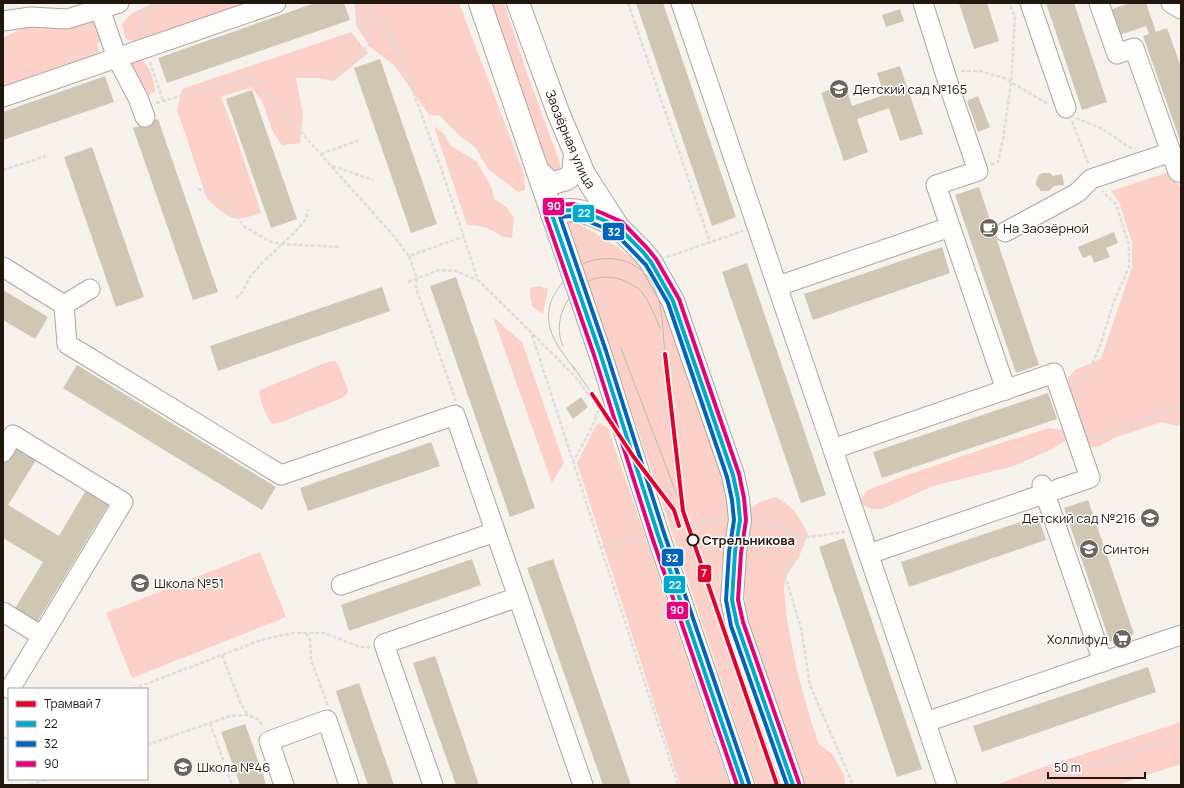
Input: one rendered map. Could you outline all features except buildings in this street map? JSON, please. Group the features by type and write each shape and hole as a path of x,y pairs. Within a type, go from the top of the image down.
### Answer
{"main road":[{"path":"480,3 600,353 658,536 743,785"},
{"name":"Заозёрная улица","path":"518,3 584,174 618,227 651,262 673,301 733,475 738,499 740,520 735,552 732,600 737,624 793,785"},
{"path":"538,171 548,181 553,182 567,178 573,173 576,155"},
{"path":"552,215 558,211 572,210 582,212 618,227"}],"street":[{"path":"3,21 31,17 67,19 119,3"},
{"path":"3,97 273,3"},
{"path":"681,3 947,785"},
{"path":"924,3 978,171 936,185 1006,390"},
{"path":"1030,3 1059,107"},
{"path":"1099,3 1117,54 1134,48 1178,172"},
{"path":"1172,3 1181,9"},
{"path":"100,9 117,58 138,98 143,113"},
{"path":"1005,232 1077,193 1091,179 1171,152"},
{"path":"778,286 950,228"},
{"path":"3,267 64,305"},
{"path":"64,305 90,289"},
{"path":"64,305 68,344 281,476 455,415 583,785"},
{"path":"833,448 1054,373 1078,442 1090,478 1044,489 869,554"},
{"path":"3,452 13,435 123,502 10,688"},
{"path":"1044,489 1103,662"},
{"path":"342,585 495,532"},
{"path":"433,785 384,644 518,597"},
{"path":"3,612 42,636"},
{"path":"926,722 1181,635"},
{"path":"3,700 8,691"},
{"path":"284,785 269,741 327,720 349,785"}],"path":[{"path":"163,101 145,48 143,12 170,3"},
{"path":"337,75 371,43 354,3"},
{"path":"366,3 394,39 441,168 478,280"},
{"path":"628,3 710,242"},
{"path":"978,171 998,162 1003,139 1011,82 1015,17 1009,3"},
{"path":"940,55 962,71 980,71 1004,78 1059,107"},
{"path":"143,113 163,101 242,78 264,82"},
{"path":"268,95 391,233 409,256 463,237"},
{"path":"1062,396 1088,373 1100,346 1112,304 1129,267 1128,245 1116,204 1102,191 1094,178 1069,115 1101,128 1130,146 1143,162"},
{"path":"321,154 359,140"},
{"path":"3,170 46,156"},
{"path":"332,166 373,180"},
{"path":"198,189 213,194 227,205 245,227 271,242 339,247"},
{"path":"236,298 243,291 249,278 263,262 306,219 308,209"},
{"path":"651,262 757,226"},
{"path":"408,282 439,270 456,271 478,280 577,379 599,409 591,429 572,462"},
{"path":"532,334 572,462 678,785"},
{"path":"1078,442 1181,407"},
{"path":"600,547 658,536 680,528 720,519 766,523 784,529 801,538 860,529"},
{"path":"801,538 784,569 801,628 810,685 853,785"},
{"path":"136,688 261,640 292,633 324,633 360,647 374,647 384,644"},
{"path":"306,633 310,640 311,660 328,705 329,711 327,720"},
{"path":"222,655 241,704 248,715"},
{"path":"148,745 230,716 248,715 258,719 269,741"},
{"path":"210,723 232,785"},
{"path":"1035,785 1181,737"},
{"path":"30,785 45,780"}],"shaded area":[{"path":"153,3 246,3 230,14 141,43 126,39 122,24 131,14"},
{"path":"355,3 459,3 524,174 525,190 518,192 488,169 476,148 459,135 439,115 429,115 394,65 370,47 356,25"},
{"path":"489,3 504,3 528,76 560,163 560,169 554,173 550,174"},
{"path":"92,20 97,26 102,38 97,44 99,53 103,58 3,93 3,38 25,27 44,27"},
{"path":"351,32 368,53 334,81 318,78 296,78 303,115 300,143 282,145 273,132 262,101 251,87 221,97 235,133 261,213 240,218 233,218 227,215 207,199 177,110 182,89"},
{"path":"141,59 151,74 155,91 149,95 140,91 126,66 131,60"},
{"path":"434,126 444,134 450,145 477,162 492,188 494,199 506,207 514,217 512,238 501,236 484,227 467,225"},
{"path":"1169,172 1177,184 1181,186 1181,424 1177,426 1162,422 1114,438 1100,446 1086,448 1072,400 1068,378 1075,370 1101,359 1132,267 1132,242 1119,202 1111,191"},
{"path":"569,219 618,247 649,275 657,286 721,469 729,506 728,525 720,581 723,607 783,785 756,785 608,340 565,221"},
{"path":"539,286 548,289 543,314 532,306 530,296 530,288"},
{"path":"493,317 522,342 564,463 552,483"},
{"path":"335,361 338,364 348,390 347,394 342,398 273,424 268,418 260,398 260,390 328,362"},
{"path":"600,423 608,428 730,785 680,785 577,463 596,426"},
{"path":"1049,428 1066,430 1069,438 1052,449 1014,466 933,486 882,509 871,509 858,502 868,490 904,476"},
{"path":"775,497 791,508 808,534 799,557 788,573 785,581 784,590 787,620 797,671 819,744 833,755 844,775 845,785 804,785 745,617 745,587 750,509 760,502"},
{"path":"260,552 286,617 132,678 106,613"},
{"path":"1181,722 1181,764 1117,785 996,785 1035,770"}],"tram line":[{"path":"575,370 554,339 550,328 549,307 557,290 572,271 579,266 597,259 606,258 625,261 634,265 648,277 660,304 665,354"},
{"path":"563,346 559,328 563,309 568,300 581,286 594,279 606,277 617,278 636,287 645,296 660,328"},
{"path":"621,348 683,511"},
{"name":"7","path":"665,354 683,511 777,785"},
{"path":"573,366 592,394"},
{"name":"7","path":"592,394 633,456 674,510 679,526"}],"transit line":[{"name":"90","path":"737,785 652,537 594,355 546,217 547,211 556,205 572,204 584,206 622,222 656,259 679,299 739,474 744,498 746,520 741,553 738,600 743,622 799,783"},
{"name":"22","path":"743,785 658,535 600,353 552,215 558,211 572,210 599,218 618,227 651,262 673,301 733,475 738,499 740,520 735,552 732,600 737,624 793,785"},
{"name":"32","path":"749,783 664,533 606,351 560,217 572,216 580,218 614,232 646,265 668,303 727,477 732,500 734,520 729,552 726,600 731,626 787,785"}],"place":[{"name":"Детский сад №165","path":"839,89"},
{"name":"На Заозёрной","path":"989,228"},
{"name":"Детский сад №216","path":"1150,518"},
{"name":"Стрельникова","path":"693,540"},
{"name":"Синтон","path":"1089,549"},
{"name":"Школа №51","path":"140,583"},
{"name":"Холлифуд","path":"1122,639"},
{"name":"Школа №46","path":"183,767"}]}
